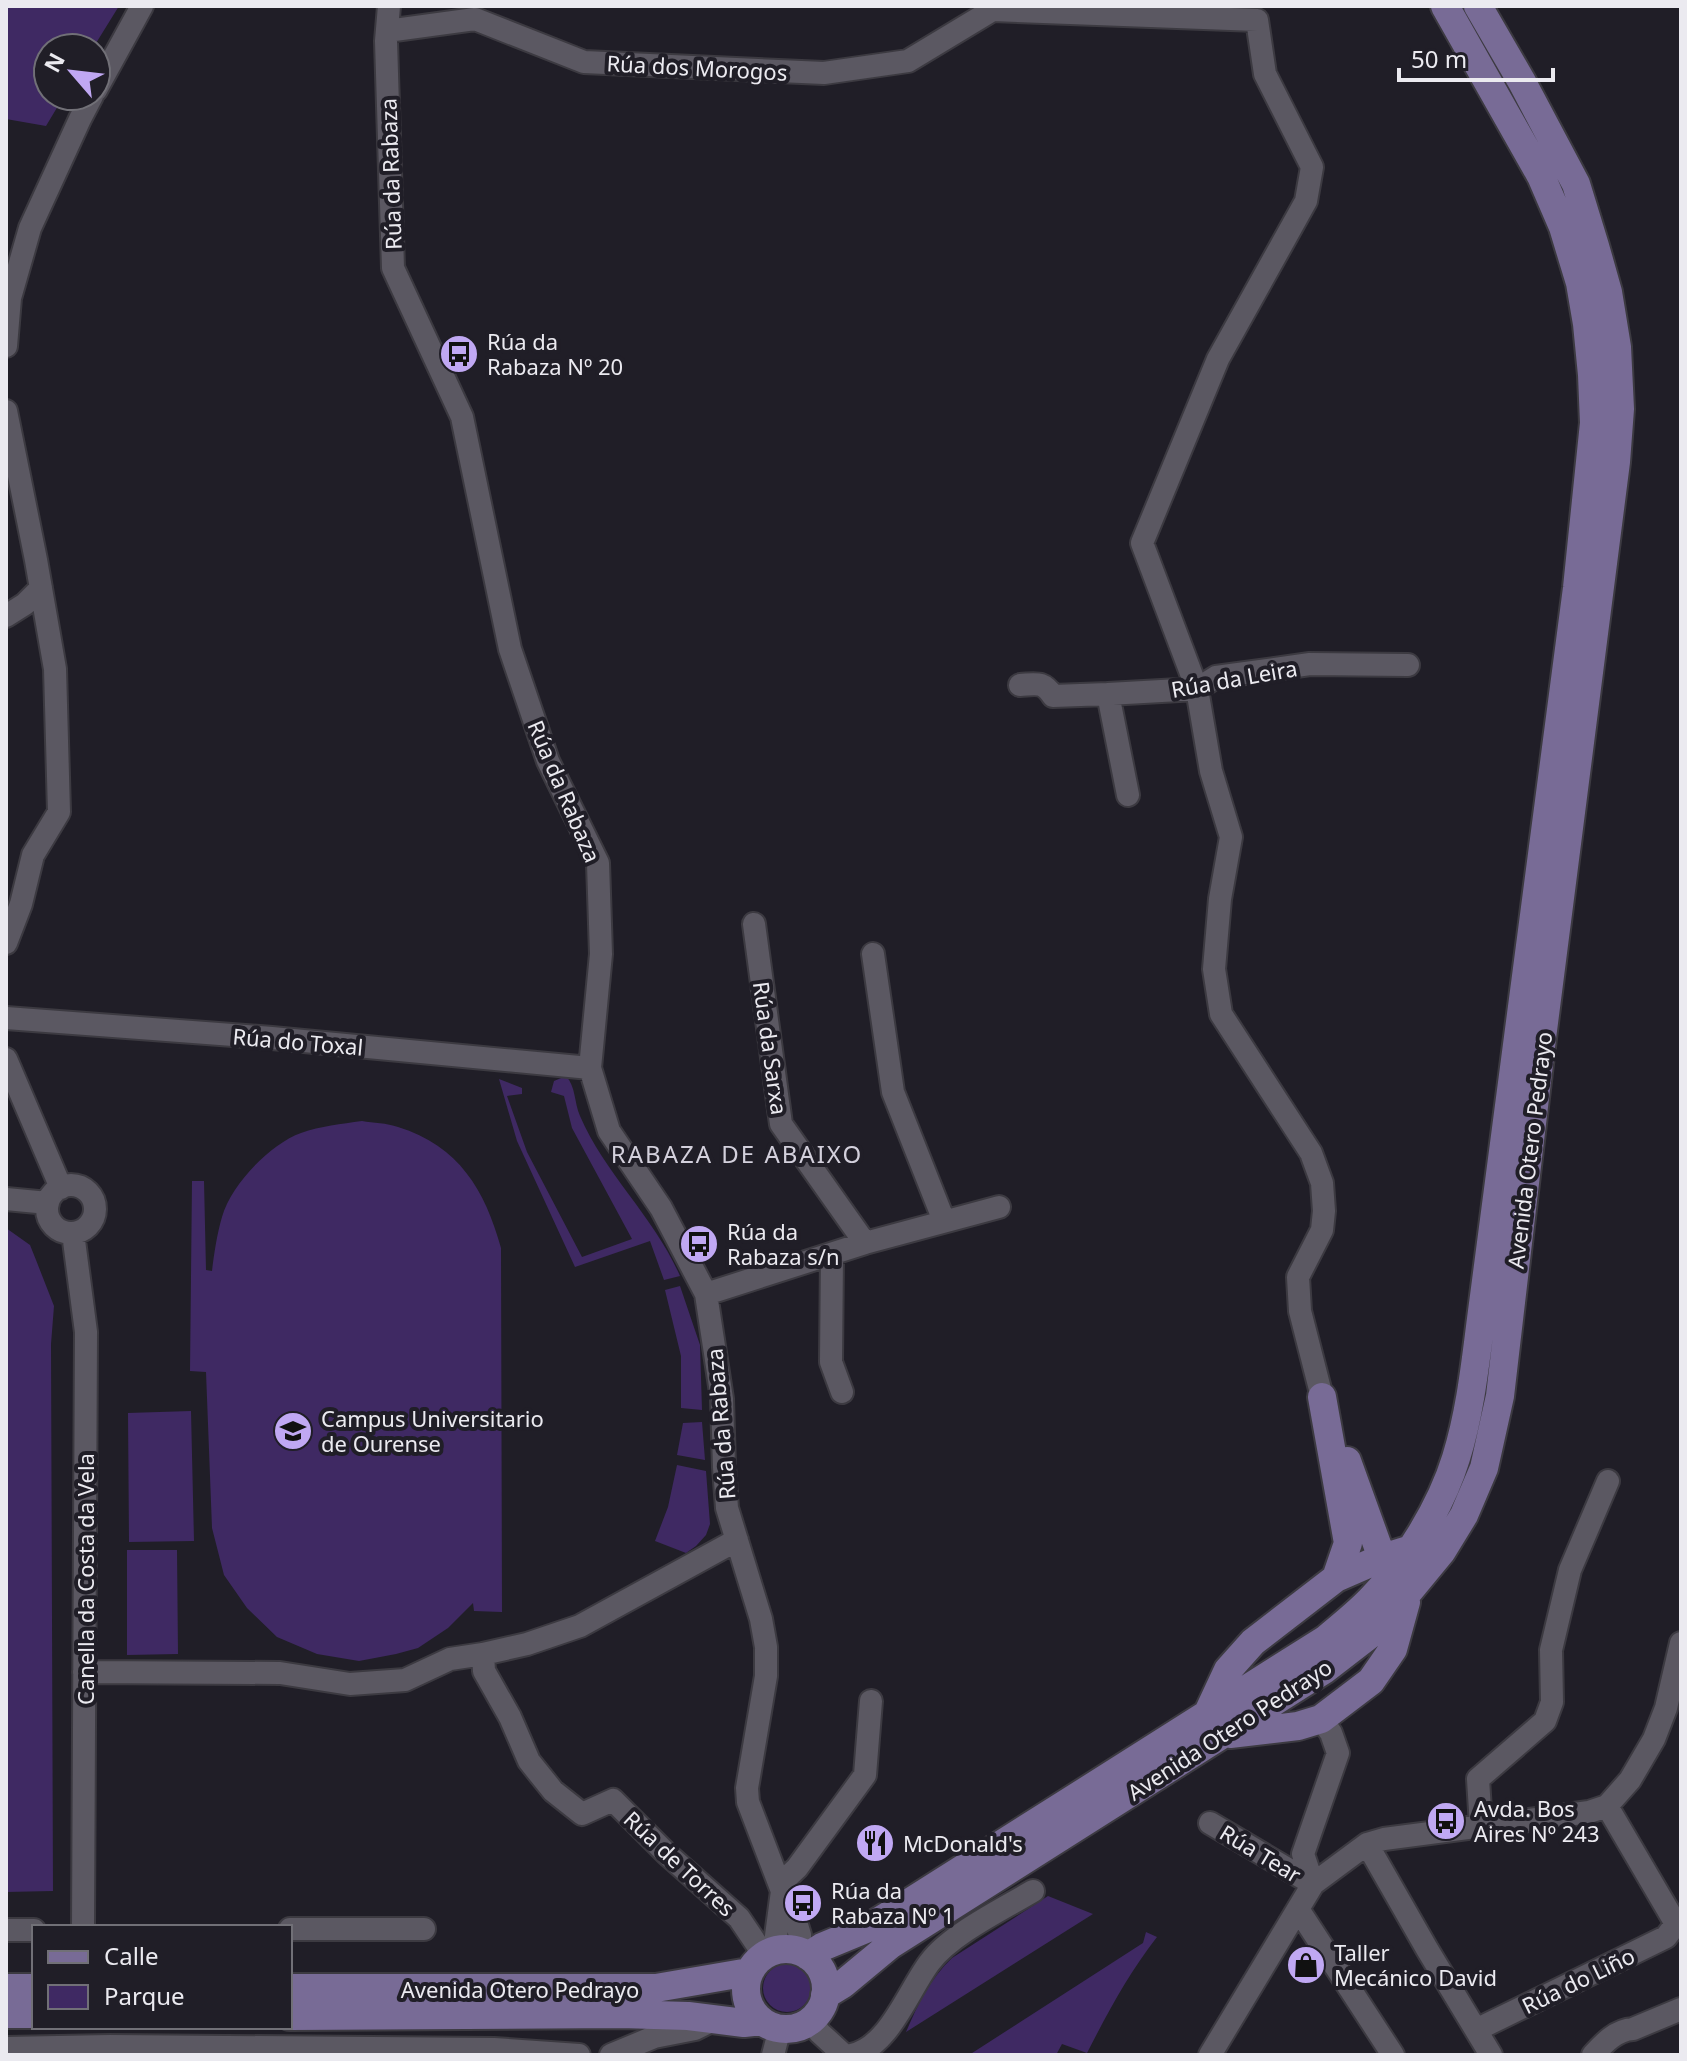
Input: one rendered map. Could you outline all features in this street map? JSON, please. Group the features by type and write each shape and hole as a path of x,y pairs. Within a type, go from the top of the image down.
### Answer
{"main road":[{"name":"Avenida Otero Pedrayo","path":"1364,1623 1372,1599 1411,1549 1437,1504 1456,1459 1471,1394 1577,588 1594,423 1587,324 1580,283 1563,227 1541,176 1445,6"},
{"name":"Avenida Otero Pedrayo","path":"825,1995 890,1945 1214,1725 1263,1694 1324,1670 1364,1623 1409,1593 1442,1551 1464,1515 1484,1468 1500,1396 1542,1038 1605,558 1620,409 1617,347 1608,292 1576,184 1478,6"},
{"path":"1322,1397 1382,1558"},
{"path":"1322,1397 1348,1543 1336,1578"},
{"path":"1409,1593 1393,1649 1371,1681 1309,1723 1214,1725 1228,1670 1253,1642 1336,1578 1411,1549"},
{"path":"1304,1604 1345,1601 1364,1623 1371,1681"},
{"path":"1253,1642 1263,1694 1309,1723"},
{"name":"Avenida Otero Pedrayo","path":"292,1988 656,1988 822,1947 868,1928 1214,1725"},
{"path":"780,1957 816,1962 826,1984 825,1995 810,2020 772,2035 756,2016 746,1991 780,1957"},
{"path":"6,1988 32,1988"},
{"path":"6,2014 32,2014"},
{"name":"Avenida Otero Pedrayo","path":"292,2016 688,2016 744,2023 772,2035"}],"street":[{"path":"112,61 142,6"},
{"name":"Rúa da Rabaza","path":"389,6 388,153 393,268 462,417 510,649 548,761 598,863 601,954 590,1068 609,1131 661,1208 706,1294 722,1399 727,1508 761,1619 766,1647 766,1676 747,1788 748,1802 781,1888"},
{"path":"996,8 1257,20 1265,74 1312,167 1306,201 1218,359 1142,543 1197,689 1211,771 1231,837 1220,899 1214,969 1221,1014 1311,1153 1322,1183 1322,1230 1298,1277 1300,1311 1322,1397"},
{"name":"Rúa dos Morogos","path":"387,31 475,19 584,62 824,73 908,61 996,8"},
{"path":"6,346 13,262 84,112"},
{"path":"6,411 55,669 59,812 33,855 21,904 6,943"},
{"path":"6,616 25,604 41,588"},
{"name":"Rúa da Leira","path":"1020,685 1046,686 1053,696 1108,694 1197,689 1216,677 1310,664 1408,665"},
{"path":"1108,694 1128,795"},
{"name":"Rúa da Sarxa","path":"754,924 781,1124 865,1243"},
{"path":"873,954 893,1092 944,1221"},
{"name":"Rúa do Toxal","path":"6,1018 272,1038 590,1068"},
{"path":"6,1059 54,1195 48,1214 53,1224 62,1231 73,1233 87,1227 95,1206 89,1193 76,1185 54,1195 6,1199"},
{"path":"706,1294 865,1243 999,1207"},
{"name":"Canella da Costa da Vela","path":"73,1233 86,1332 83,1925"},
{"path":"832,1254 831,1362 842,1392"},
{"path":"1481,1826 1478,1779 1545,1721 1552,1702 1551,1650 1570,1570 1608,1481"},
{"path":"84,1672 280,1673 350,1684 405,1680 450,1659 527,1644 580,1626 737,1540"},
{"path":"1210,2055 1313,1884 1367,1844 1384,1839 1589,1812 1607,1806 1630,1780 1654,1739 1666,1708 1681,1643"},
{"name":"Rúa de Torres","path":"483,1654 484,1671 510,1717 529,1761 553,1791 582,1814 613,1800 780,1957"},
{"path":"780,1957 776,1936 781,1888 865,1775 871,1701"},
{"path":"1654,1739 1681,1718"},
{"path":"1309,1723 1331,1733 1338,1753 1303,1854 1313,1884"},
{"name":"Rúa do Liño","path":"1476,2030 1666,1937 1678,1927 1607,1806"},
{"name":"Rúa Tear","path":"1210,1823 1313,1884"},
{"path":"1367,1844 1491,2055"},
{"path":"851,2055 861,2053 884,2034 931,1960 959,1936 1033,1891"},
{"path":"1298,1909 1393,2055"},
{"path":"292,1929 424,1929"},
{"path":"6,1930 32,1930"},
{"path":"1593,2055 1606,2040 1681,2009"},
{"name":"Avenida Otero Pedrayo","path":"611,2055 654,2037 695,2029 715,2019"},
{"path":"810,2020 844,2055"},
{"path":"6,2048 494,2049 579,2055"}],"green space":[{"path":"6,6 119,6 103,32 32,32 32,112 54,112 46,126 6,119"},
{"path":"566,1076 590,1137 670,1255 680,1276 664,1280 650,1241 575,1267 517,1141 499,1079 522,1088 522,1094 507,1096 527,1152 582,1257 632,1239 572,1128 564,1096 551,1092 554,1081"},
{"path":"362,1121 394,1126 419,1135 453,1158 487,1207 501,1248 502,1612 474,1611 473,1603 448,1628 418,1648 359,1661 317,1654 277,1637 247,1608 224,1575 212,1528 206,1372 190,1371 192,1181 204,1181 206,1270 212,1271 222,1217 234,1192 253,1167 289,1138 324,1127"},
{"path":"6,1228 30,1245 54,1306 51,1344 53,1891 6,1892"},
{"path":"680,1286 700,1345 702,1410 681,1408 681,1356 665,1290"},
{"path":"191,1411 194,1541 129,1542 128,1413"},
{"path":"702,1422 705,1460 677,1455 683,1423"},
{"path":"677,1465 706,1471 710,1524 706,1535 686,1553 655,1541 668,1507"},
{"path":"127,1550 177,1550 178,1654 127,1655"},
{"path":"1048,1896 1093,1914 906,2032 925,1992 952,1958"},
{"path":"1146,1932 1157,1937 1119,1993 1087,2053 1062,2044 1056,2055 969,2055 1143,1943"},
{"path":"787,1964 804,1971 811,1988 804,2005 787,2012 770,2005 763,1988 770,1971"}],"place":[{"name":"Rúa da Rabaza Nº 20","path":"459,354"},
{"name":"Rúa da Rabaza s/n","path":"699,1244"},
{"name":"Campus Universitario de Ourense","path":"293,1431"},
{"name":"Avda. Bos Aires Nº 243","path":"1446,1821"},
{"name":"McDonald's","path":"875,1843"},
{"name":"Rúa da Rabaza Nº 1","path":"803,1903"},
{"name":"Taller Mecánico David","path":"1306,1965"}],"district":[{"name":"RABAZA DE ABAIXO","path":"737,1153"}]}
